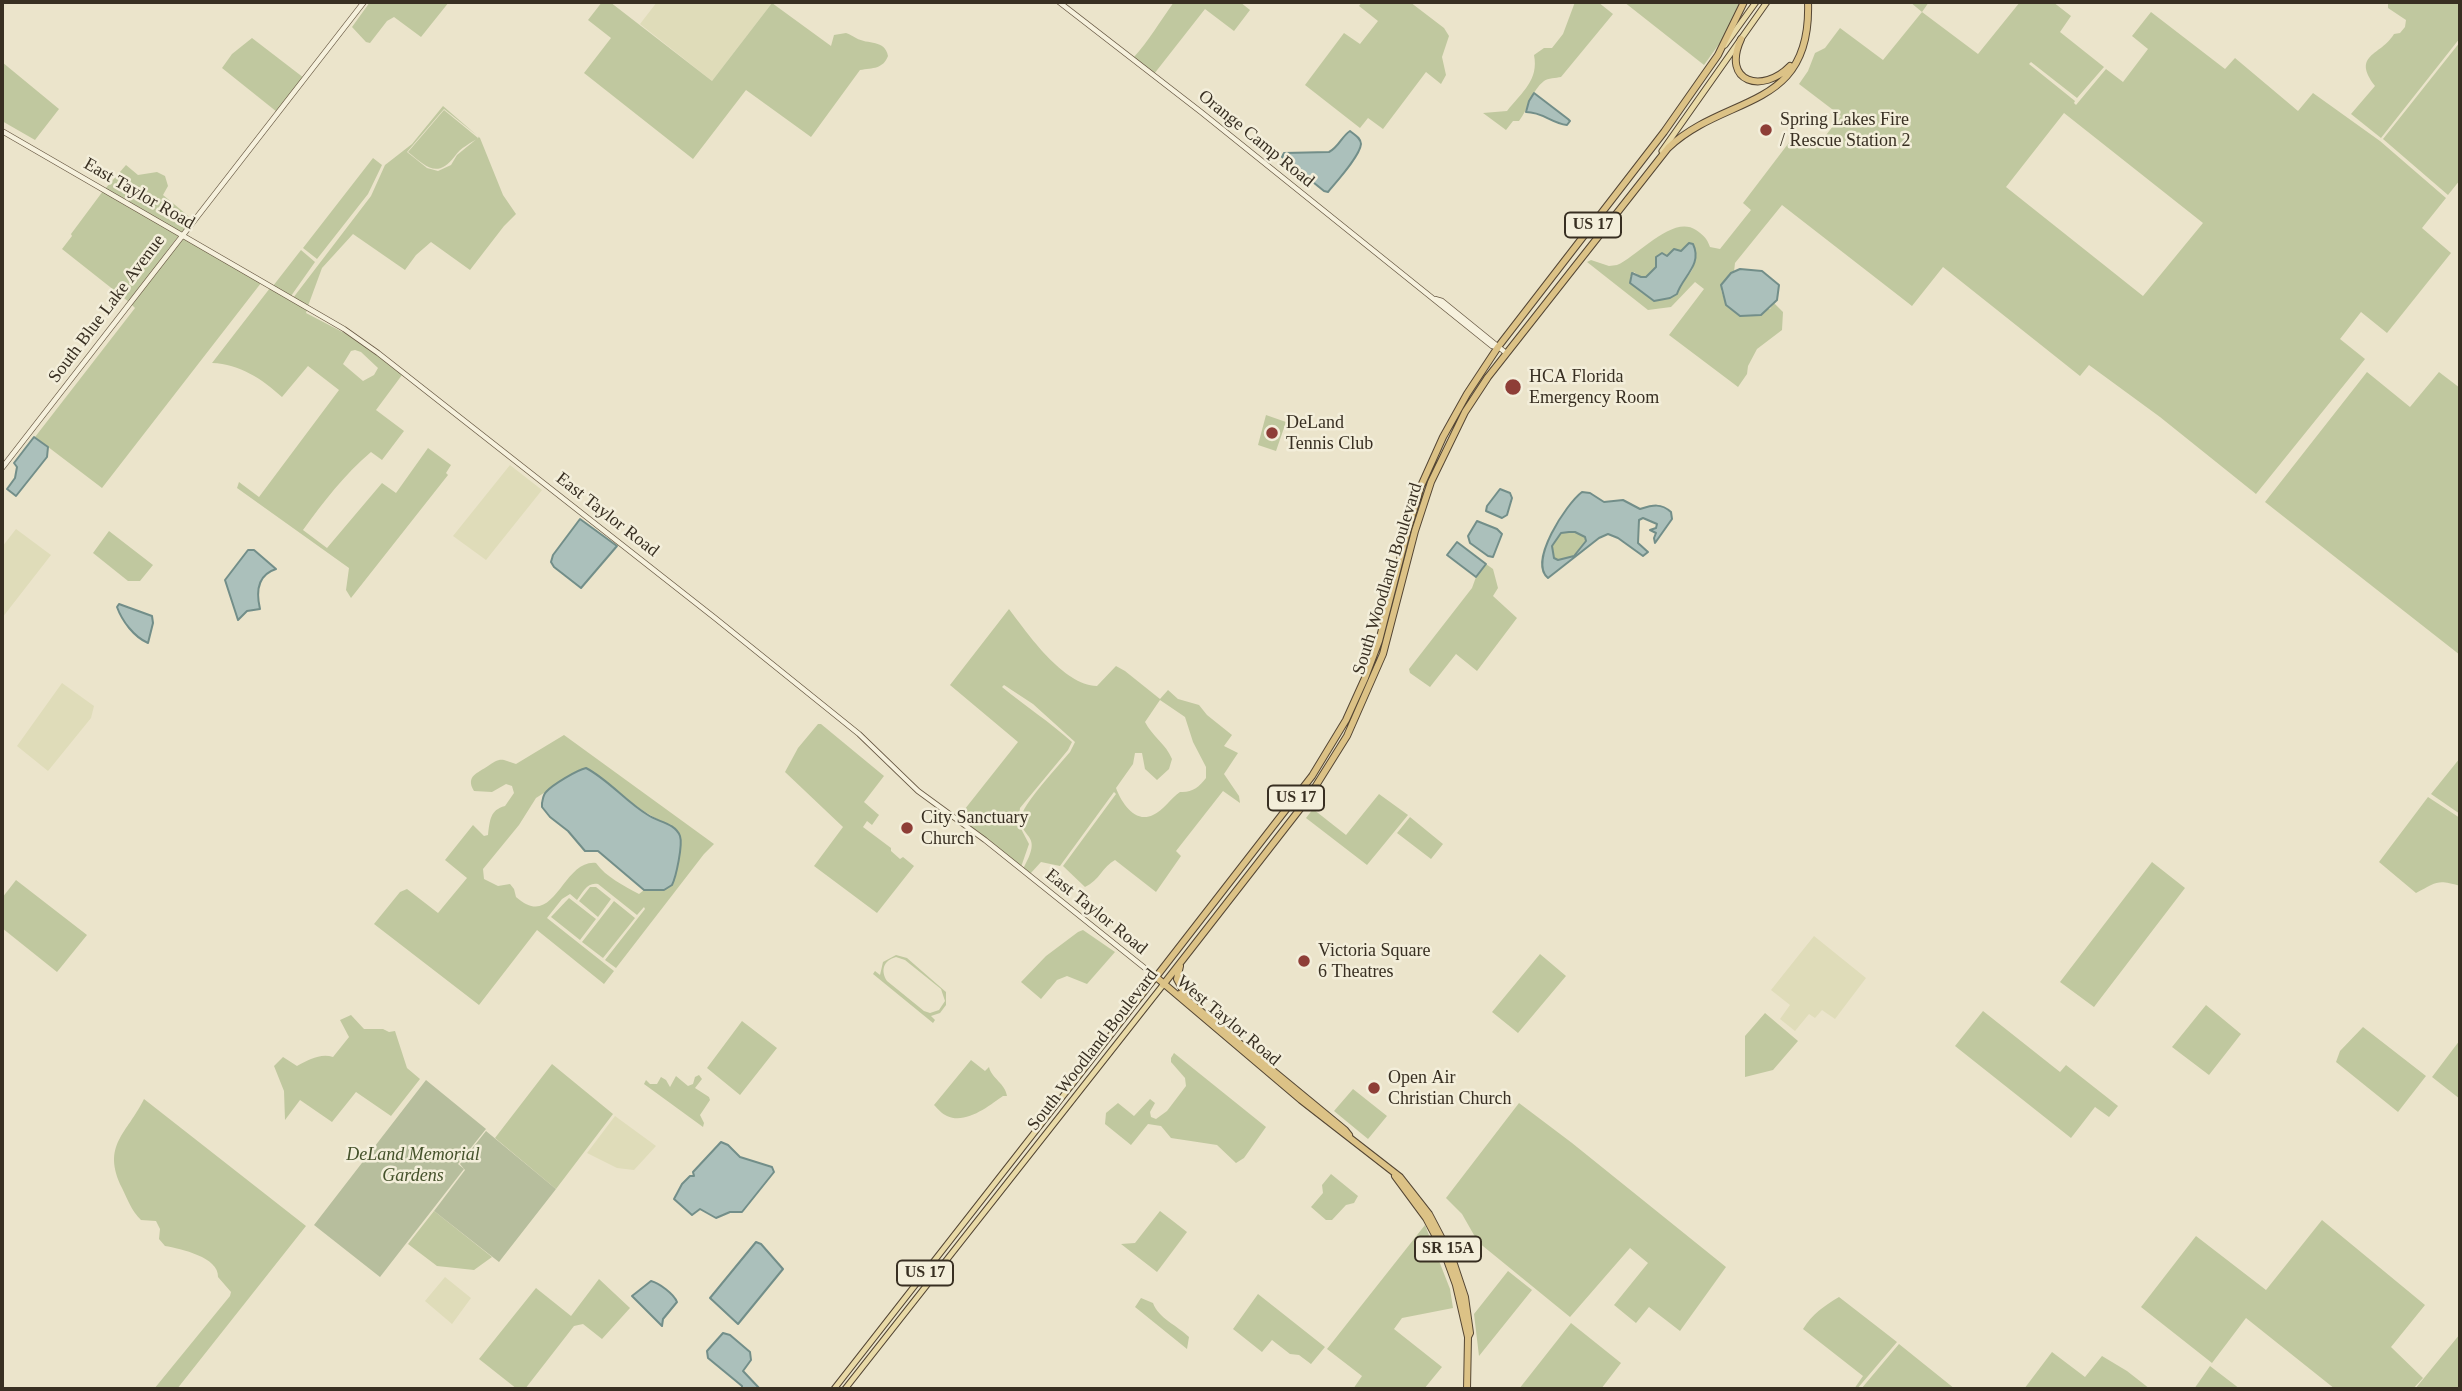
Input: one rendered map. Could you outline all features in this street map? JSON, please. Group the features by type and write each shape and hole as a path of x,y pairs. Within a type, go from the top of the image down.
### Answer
{"highway":[{"path":"1718,55 1744,2"},
{"path":"1655,162 1676,140 1694,127 1767,94 1786,77 1799,54 1806,27 1808,2"},
{"path":"1741,39 1735,54 1735,66 1742,76 1750,80 1768,80 1778,76 1799,54"},
{"name":"South Woodland Boulevard","path":"1156,977 1328,752 1364,693 1365,678 1383,626 1412,515 1429,467 1467,394 1498,348 1647,156 1718,55"},
{"name":"South Woodland Boulevard","path":"1164,983 1307,800 1361,708 1362,696 1387,642 1415,531 1431,482 1465,412 1506,354 1655,162"},
{"path":"1565,278 1568,267 1566,259"},
{"path":"1438,466 1437,455 1443,437"},
{"path":"1429,467 1431,482"},
{"path":"1328,752 1329,766"},
{"path":"1249,858 1249,874"},
{"path":"1239,886 1241,868"},
{"path":"1182,961 1178,970 1178,984 1199,1008"},
{"name":"West Taylor Road","path":"1156,977 1199,1008 1332,1125 1395,1175"},
{"name":"West Taylor Road","path":"1164,983 1210,1023 1217,1025 1263,1061 1351,1138"},
{"name":"SR 15A","path":"1395,1175 1444,1252 1458,1290 1468,1337 1467,1389"},
{"name":"SR 15A","path":"1395,1175 1400,1177 1429,1214 1452,1258 1465,1297 1470,1333 1468,1337"},
{"path":"1428,1223 1432,1223 1452,1258"},
{"path":"1458,1290 1466,1324 1469,1325"}],"main road":[{"name":"South Blue Lake Avenue","path":"2,468 364,2"},
{"name":"Orange Camp Road","path":"1059,2 1492,346 1506,354"},
{"name":"South Woodland Boulevard","path":"1718,55 1756,2"},
{"name":"South Woodland Boulevard","path":"1655,162 1767,2"},
{"name":"East Taylor Road","path":"2,131 344,329 378,352 859,734 918,791 979,835 1156,977"},
{"name":"South Woodland Boulevard","path":"834,1389 1156,977"},
{"name":"South Woodland Boulevard","path":"845,1389 1164,983"},
{"path":"966,1235 964,1224 974,1223 973,1212"}],"shaded area":[{"path":"657,2 772,3 712,81 640,24"},
{"path":"510,465 542,490 486,560 453,536"},
{"path":"16,529 51,555 2,618 2,547"},
{"path":"62,683 94,706 91,718 48,771 17,746"},
{"path":"1814,936 1866,978 1835,1019 1822,1010 1815,1018 1809,1014 1795,1031 1780,1019 1790,1005 1771,990"},
{"path":"615,1116 656,1146 634,1170 617,1168 587,1153"},
{"path":"445,1277 471,1298 452,1324 425,1301"}],"green space":[{"path":"370,2 449,2 421,37 394,17 387,21 370,43 352,27"},
{"path":"602,2 610,2 712,81 772,3 831,46 834,35 846,33 880,45 888,56 880,66 860,70 811,137 746,90 693,159 584,73 611,38 588,20"},
{"path":"1174,2 1240,2 1250,10 1234,31 1205,9 1154,74 1133,58"},
{"path":"1362,2 1410,2 1444,28 1449,36 1442,57 1446,75 1441,84 1426,72 1383,129 1368,118 1360,128 1305,85 1344,33 1360,44 1378,21 1359,6"},
{"path":"1575,2 1598,2 1613,14 1561,77 1548,79 1540,85 1519,121 1513,121 1506,130 1483,113 1507,111 1523,92 1532,79 1534,55 1544,48 1552,48 1563,34"},
{"path":"1624,2 1742,2 1727,33 1704,65"},
{"path":"1910,2 1929,2 1922,12"},
{"path":"2020,2 2053,2 2071,16 2060,32 2104,67 2077,98 2031,62 2029,64 2075,101 2076,105 2106,69 2123,82 2148,49 2132,36 2151,12 2225,69 2235,58 2298,111 2313,93 2380,141 2446,198 2422,228 2451,253 2387,333 2361,312 2340,339 2365,359 2256,494 2160,417 2089,365 2080,376 1943,267 1912,306 1782,205 1735,263 1734,272 1721,290 1726,305 1770,309 1774,303 1783,312 1782,330 1757,349 1747,374 1738,387 1669,335 1704,289 1695,282 1671,307 1648,310 1587,262 1591,260 1609,266 1617,265 1677,227 1696,230 1708,241 1710,247 1720,249 1751,210 1743,203 1794,136 1815,149 1841,116 1799,84 1815,53 1825,48 1840,28 1883,60 1922,12 1978,54","holes":["2064,113 2203,223 2143,296 2006,187","1689,243 1693,254 1693,267 1676,295 1653,301 1631,281 1630,277 1634,272 1646,277 1656,267 1656,257 1662,253 1667,256 1681,252"]},
{"path":"2388,2 2460,2 2460,38 2381,138 2351,114 2375,86 2368,75 2367,61 2394,34 2400,33 2405,27 2406,20 2388,8"},
{"path":"252,38 304,78 277,112 222,68 232,54"},
{"path":"2460,42 2460,180 2448,195 2383,139"},
{"path":"2,62 59,109 35,140 2,121"},
{"path":"443,106 477,135 444,109 407,152 427,168 438,171 451,165 457,155 479,137 503,195 516,214 470,270 431,242 416,255 405,270 353,234 322,268 308,306 293,298 371,196 385,165 412,144"},
{"path":"444,110 478,138 449,163 437,169 426,166 408,152"},
{"path":"373,158 382,165 368,194 317,259 303,248"},
{"path":"126,165 138,175 157,172 165,176 168,186 163,195 192,219 181,233 105,189"},
{"path":"103,191 179,235 129,302 62,249"},
{"path":"182,237 261,283 102,488 35,437 135,308 131,304"},
{"path":"301,250 315,262 291,296 273,286"},
{"path":"270,288 307,309 306,313 354,338 377,354 476,433 402,375 376,410 404,431 382,460 371,452 352,470 303,530 327,548 382,483 396,493 428,448 451,465 446,473 448,475 351,598 346,590 349,568 237,488 239,482 259,497 339,390 308,366 282,397 250,374 232,366 212,363","holes":["351,351 361,352 378,368 374,375 363,381 343,364"]},
{"path":"2367,372 2410,407 2439,372 2460,388 2460,655 2265,502"},
{"name":"DeLand Tennis Club","path":"1266,415 1286,422 1276,451 1258,445"},
{"path":"109,531 153,565 140,581 128,581 93,553"},
{"path":"1575,532 1585,537 1586,541 1574,556 1558,560 1554,558 1552,546 1561,533"},
{"path":"1486,564 1493,569 1498,588 1493,596 1517,618 1477,671 1456,654 1430,687 1410,673 1409,669 1472,588"},
{"path":"1009,609 1047,656 1072,677 1097,686 1116,666 1160,699 1168,690 1178,699 1199,705 1232,735 1224,746 1238,753 1224,774 1239,796 1240,803 1223,791 1176,851 1181,856 1156,892 1115,860 1085,887 1063,866 1116,794 1114,792 1060,866 1041,862 1030,874 1023,869 1032,843 1022,825 1023,812 1075,742 1033,704 1004,685 1002,687 1072,742 1020,808 1018,823 1029,844 1021,867 957,819 1018,742 950,685","holes":["1160,700 1185,717 1193,742 1206,767 1206,778 1195,789 1180,792 1160,811 1140,817 1125,805 1116,788 1133,764 1135,753 1142,753 1145,769 1157,780 1169,769 1172,759 1145,722"]},
{"path":"818,724 884,776 864,802 879,815 872,825 867,821 863,827 891,848 900,859 903,857 914,866 877,913 814,866 843,827 785,772 798,748"},
{"path":"564,735 714,844 616,968 605,960 644,907 637,915 598,884 594,884 586,888 577,900 570,894 562,899 547,918 614,971 604,984 537,930 479,1005 374,924 400,892 407,889 438,913 467,878 445,860 473,825 484,836 488,835 494,813 505,806 514,793 512,786 506,784 492,792 474,791 472,778 498,760 516,764","holes":["581,769 667,824 677,861 677,872 652,891 644,890 639,894 610,877 596,863 584,865 549,901 540,906 529,905 516,897 510,884 498,886 484,879 483,869 519,825 536,798"]},
{"path":"2460,758 2460,814 2431,794"},
{"path":"1379,794 1408,815 1367,865 1306,818 1313,809 1346,835"},
{"path":"2428,797 2460,818 2460,886 2437,883 2416,893 2379,862"},
{"path":"1410,817 1443,844 1431,859 1397,833"},
{"path":"2152,862 2185,888 2094,1007 2060,982"},
{"path":"16,880 87,935 57,972 2,928 2,898"},
{"path":"590,887 596,887 611,899 598,917 579,901"},
{"path":"569,898 596,919 580,940 551,917"},
{"path":"614,901 635,918 603,958 582,942"},
{"path":"1083,930 1115,952 1087,984 1067,976 1057,980 1041,999 1021,982 1046,956"},
{"path":"1540,954 1566,976 1518,1033 1492,1012"},
{"path":"896,955 907,958 946,992 946,1005 940,1013 931,1016 935,1020 933,1023 873,974 875,971 880,975 883,962","holes":["896,957 905,960 941,989 945,1001 939,1010 930,1013 924,1011 887,981 884,973 886,963"]},
{"path":"2206,1005 2241,1034 2209,1075 2172,1047"},
{"path":"1983,1011 2060,1072 2066,1065 2118,1106 2109,1117 2095,1107 2071,1138 1955,1046"},
{"path":"1765,1013 1798,1041 1773,1070 1745,1077 1745,1036"},
{"path":"351,1015 364,1029 395,1031 407,1068 420,1079 391,1116 356,1092 332,1122 300,1100 285,1120 284,1091 274,1066 283,1057 297,1066 310,1059 333,1057 349,1037 340,1020"},
{"path":"742,1021 777,1048 740,1095 707,1068"},
{"path":"2363,1027 2426,1076 2398,1112 2336,1062 2340,1051"},
{"path":"2460,1040 2460,1099 2432,1077"},
{"path":"1174,1053 1266,1127 1244,1158 1236,1163 1217,1145 1171,1138 1161,1126 1148,1124 1131,1145 1105,1124 1106,1113 1118,1103 1134,1116 1150,1099 1155,1103 1150,1112 1151,1117 1156,1119 1167,1111 1186,1086 1185,1078 1171,1062"},
{"path":"971,1060 985,1071 989,1067 1007,1096 970,1116 947,1116 934,1105"},
{"path":"552,1064 613,1114 556,1189 495,1138"},
{"path":"699,1075 702,1079 695,1088 710,1100 700,1115 703,1127 644,1084 646,1080 650,1084 657,1084 661,1077 670,1087 676,1076 688,1086 693,1084 695,1077"},
{"name":"DeLand Memorial Gardens","path":"426,1080 486,1129 458,1164 464,1169 380,1277 314,1225"},
{"path":"1353,1089 1387,1116 1368,1139 1334,1111"},
{"path":"144,1099 306,1226 177,1389 154,1389 231,1292 218,1277 217,1270 206,1259 165,1246 159,1239 160,1229 156,1221 141,1220 132,1209 122,1188 116,1173 115,1150"},
{"path":"1519,1103 1726,1267 1680,1331 1649,1307 1636,1323 1614,1305 1648,1263 1630,1248 1570,1317 1478,1242 1462,1214 1446,1198"},
{"path":"486,1131 556,1189 499,1262 434,1211 465,1170 460,1164"},
{"path":"1331,1174 1358,1196 1354,1203 1346,1205 1332,1220 1326,1220 1311,1207 1323,1193 1322,1185"},
{"path":"434,1211 492,1257 474,1270 437,1266 408,1244"},
{"path":"1160,1211 1187,1232 1157,1272 1121,1244 1135,1243"},
{"path":"2322,1220 2425,1305 2391,1347 2423,1378 2413,1389 2335,1389 2246,1318 2212,1363 2141,1307 2196,1236 2266,1290"},
{"path":"1425,1225 1450,1289 1453,1308 1402,1318 1394,1329 1442,1367 1424,1389 1353,1389 1362,1376 1327,1349"},
{"path":"1508,1271 1532,1290 1479,1356 1474,1314"},
{"path":"599,1279 630,1308 602,1339 583,1324 574,1326 525,1389 517,1389 479,1359 536,1288 571,1316"},
{"path":"1258,1294 1325,1347 1311,1364 1299,1355 1290,1354 1272,1340 1262,1352 1233,1329"},
{"path":"1839,1297 1897,1342 1857,1389 1854,1389 1863,1376 1803,1329 1819,1311"},
{"path":"1141,1298 1153,1303 1164,1317 1189,1337 1187,1349 1135,1307"},
{"path":"1571,1323 1621,1363 1601,1389 1519,1389"},
{"path":"2460,1334 2460,1389 2415,1389"},
{"path":"1899,1344 1955,1389 1861,1389"},
{"path":"2052,1352 2085,1377 2102,1356 2150,1389 2024,1389"},
{"path":"2210,1366 2240,1389 2194,1389"}],"water":[{"path":"1534,93 1568,119 1570,121 1567,125 1526,112"},
{"path":"1350,131 1360,140 1360,149 1328,192 1282,157 1284,153 1329,152"},
{"path":"1689,243 1693,244 1695,251 1694,265 1677,294 1654,301 1630,283 1632,273 1646,277 1656,267 1656,257 1662,253 1667,256 1674,249 1681,251"},
{"path":"1740,269 1762,271 1779,285 1777,300 1761,315 1740,316 1726,305 1721,285 1731,273"},
{"path":"34,437 48,447 47,457 16,496 7,489 15,478 17,467 14,463"},
{"path":"1500,489 1510,493 1512,498 1507,515 1502,518 1486,511"},
{"path":"1582,492 1590,493 1604,502 1623,500 1640,509 1660,506 1671,512 1672,519 1655,543 1656,533 1650,530 1656,528 1657,524 1643,518 1639,520 1638,543 1648,552 1643,556 1608,534 1548,578 1543,570 1546,547 1559,520","holes":["1575,532 1585,537 1586,541 1574,556 1558,560 1554,558 1552,546 1561,533"]},
{"path":"580,519 617,546 581,588 551,562 553,555"},
{"path":"1477,521 1497,529 1502,534 1493,557 1470,543 1468,536"},
{"path":"1457,542 1486,564 1476,577 1447,555"},
{"path":"248,550 254,550 276,569 265,575 259,585 260,609 247,611 238,620 225,580"},
{"path":"119,604 152,616 148,643 133,633 125,623 117,607"},
{"path":"586,768 640,810 678,832 681,840 680,853 672,885 664,890 644,890 598,851 585,851 542,807 545,793 549,789"},
{"path":"721,1142 740,1157 772,1167 774,1172 742,1212 730,1212 716,1218 700,1209 692,1215 674,1199 682,1184 690,1176 694,1176 693,1172"},
{"path":"756,1242 761,1244 783,1269 738,1324 710,1298"},
{"path":"651,1281 666,1289 677,1302 663,1319 662,1326 632,1296"},
{"path":"723,1333 730,1335 750,1352 751,1360 743,1371 760,1389 742,1389 742,1386 708,1358 707,1351"}],"place":[{"name":"Spring Lakes Fire / Rescue Station 2","path":"1766,130"},
{"name":"HCA Florida Emergency Room","path":"1513,387"},
{"name":"DeLand Tennis Club","path":"1272,433"},
{"name":"City Sanctuary Church","path":"907,828"},
{"name":"Victoria Square 6 Theatres","path":"1304,961"},
{"name":"Open Air Christian Church","path":"1374,1088"}]}
